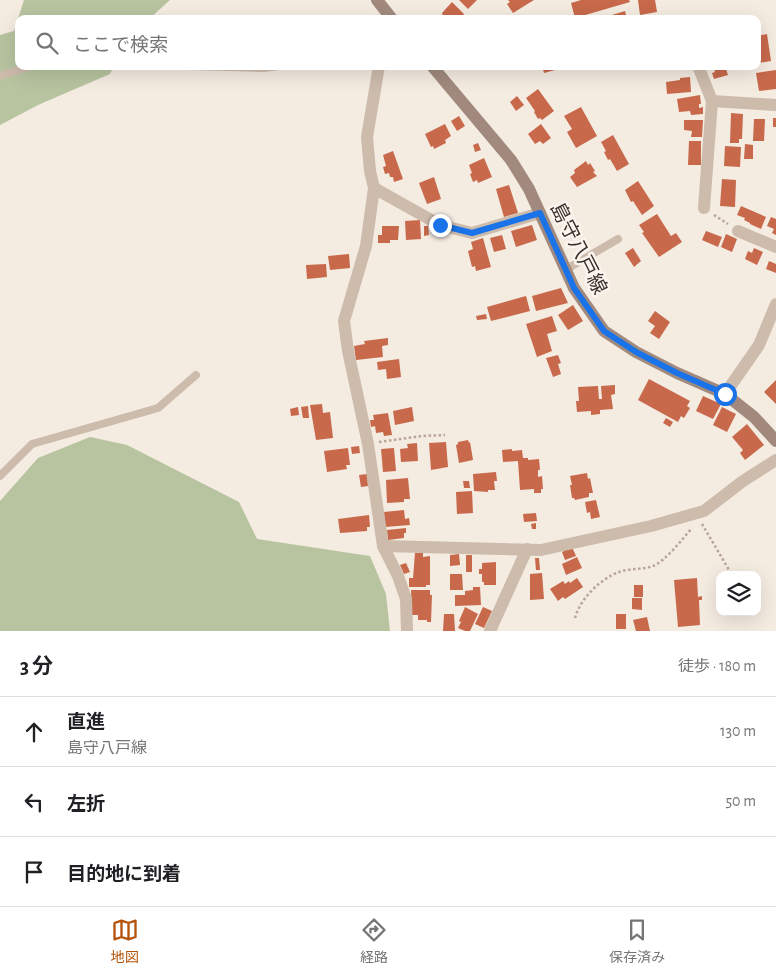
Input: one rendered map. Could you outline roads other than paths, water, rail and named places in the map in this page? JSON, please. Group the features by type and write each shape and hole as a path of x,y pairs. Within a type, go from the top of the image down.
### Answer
{"main road":[{"path":"376,0 389,15"},
{"name":"島守八戸線","path":"435,70 511,160 529,189 574,288 604,331 636,352 725,394 754,417 776,440"}],"street":[{"path":"378,70 367,137 370,171 374,188 366,246 344,321 348,351 368,444 383,546 398,576 406,599 407,631"},
{"path":"700,70 712,101 704,208"},
{"path":"712,101 776,105"},
{"path":"374,188 440,225 472,233 540,213"},
{"path":"738,231 776,247"},
{"path":"725,394 759,345 776,304"},
{"path":"383,546 541,550 699,516 744,481 776,460"},
{"path":"490,631 528,550"}],"lane":[{"path":"0,76 19,70"},
{"path":"565,270 618,240"},
{"path":"0,476 32,444 158,408 196,376"}]}
